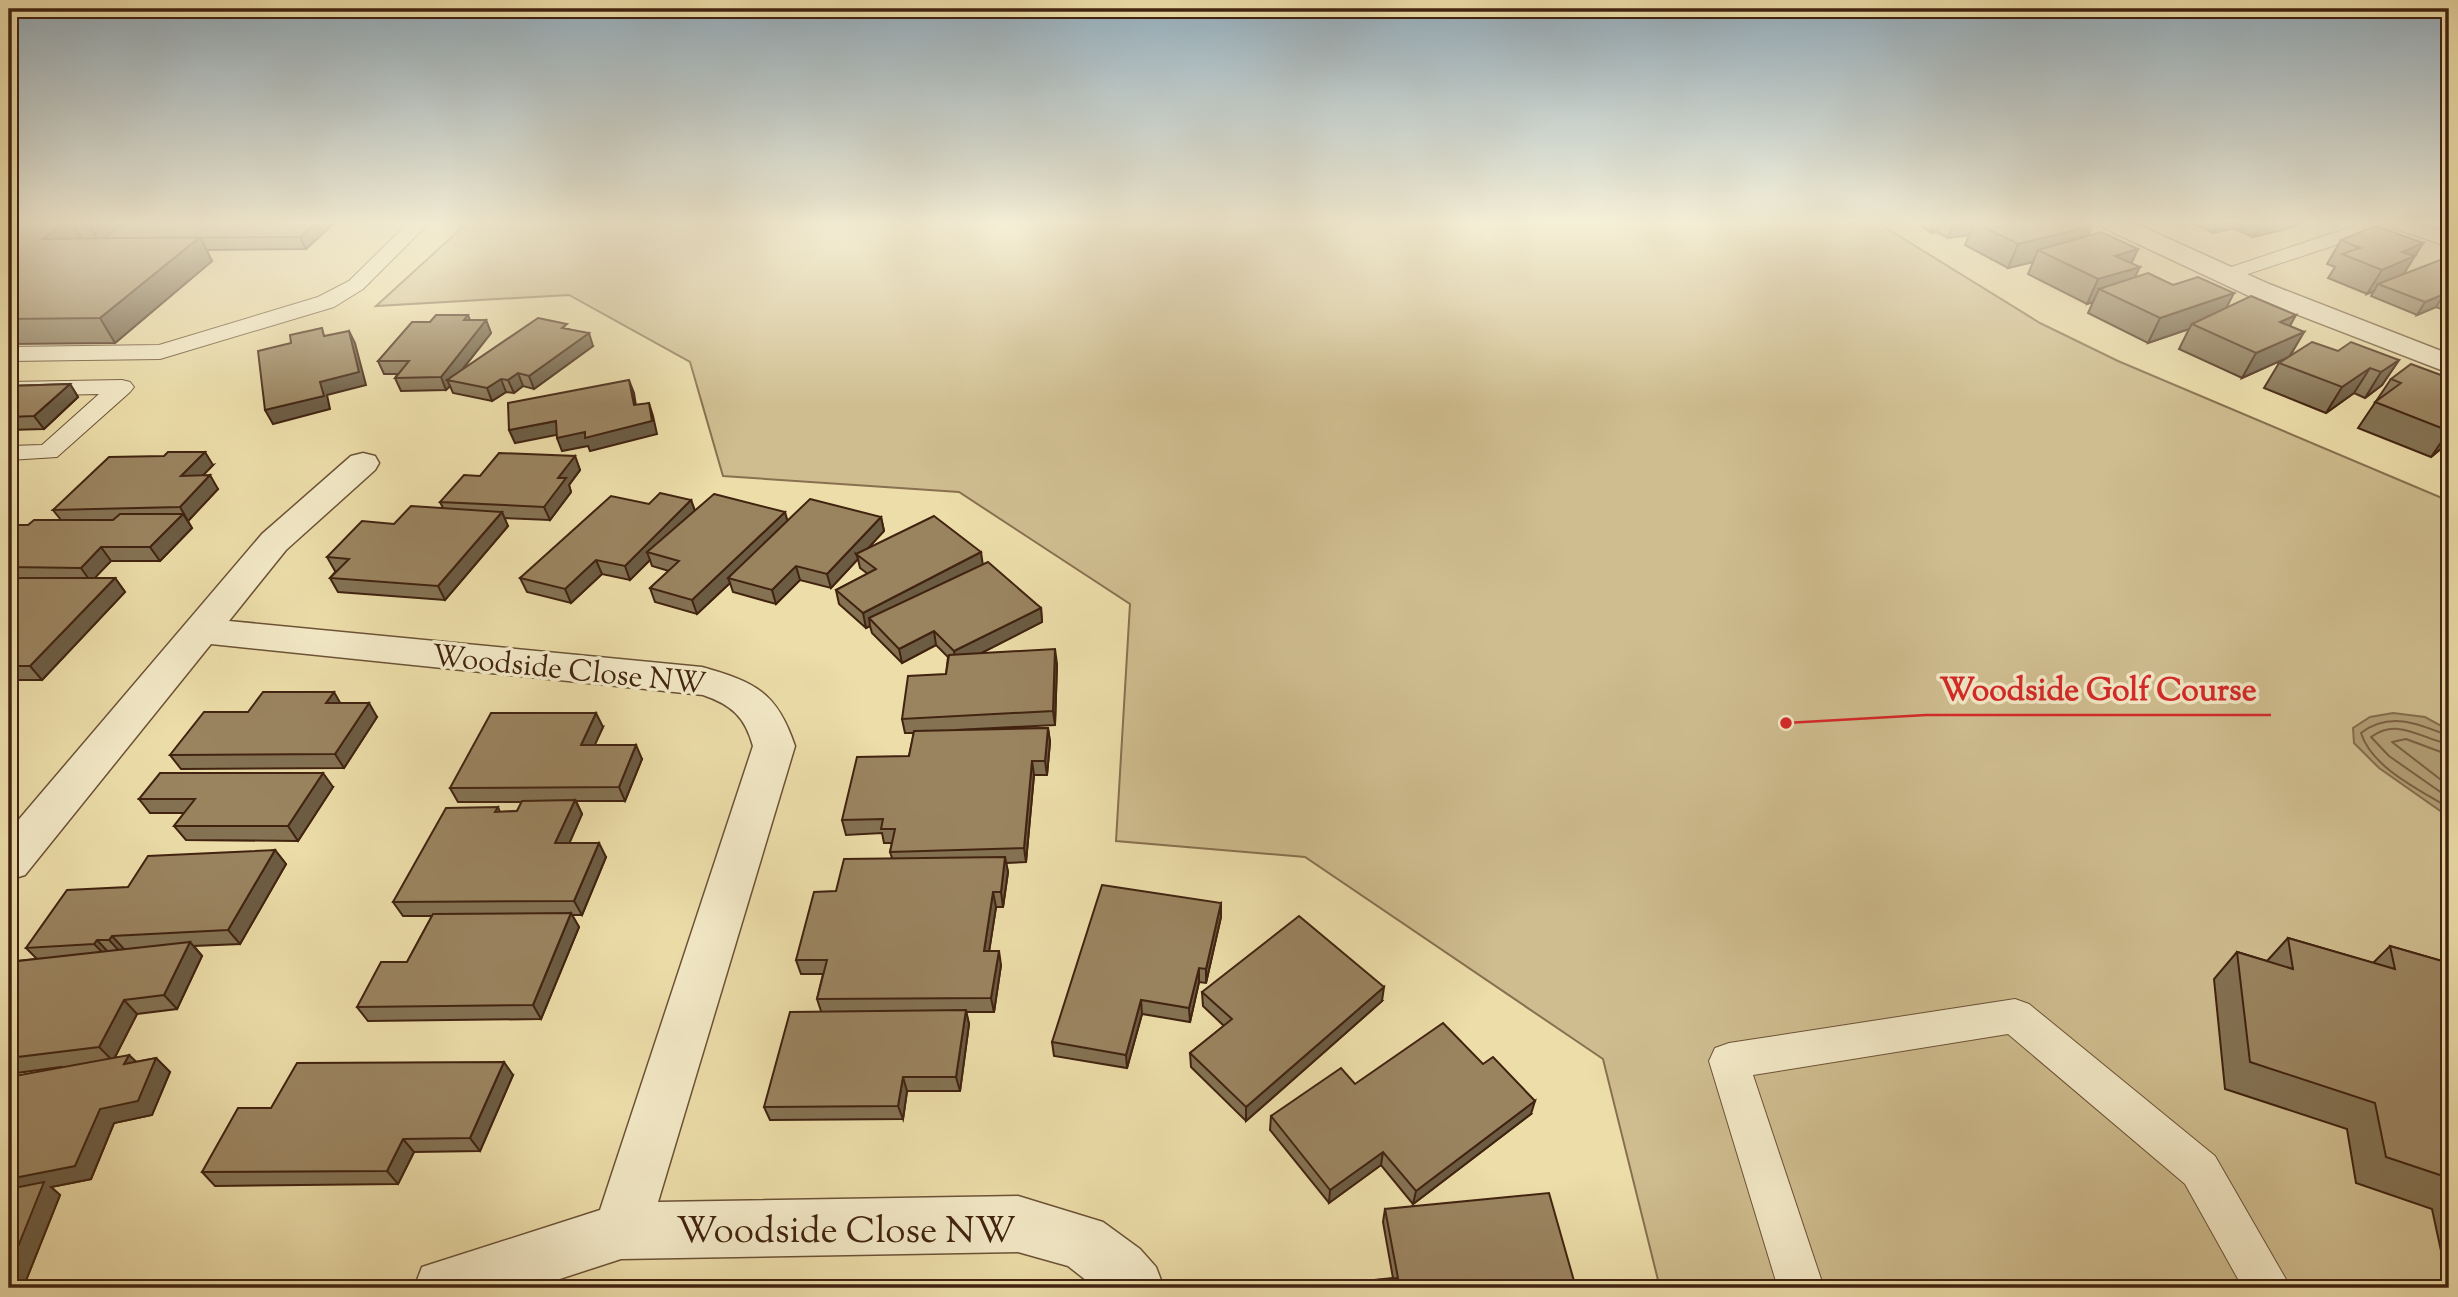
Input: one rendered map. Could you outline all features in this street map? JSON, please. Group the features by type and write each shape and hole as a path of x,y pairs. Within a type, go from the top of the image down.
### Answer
{"street":[{"path":"2247,284 2449,364"},
{"path":"9,862 274,542 363,463"},
{"name":"Woodside Close NW","path":"201,631 702,681 732,689 756,704 768,722 774,746 621,1231"},
{"name":"Woodside Close NW","path":"443,1288 621,1231 1018,1224 1083,1242 1119,1270 1135,1288"}],"lane":[{"path":"9,354 160,352 326,302 357,284"},
{"path":"9,389 122,387 48,452 9,453"},
{"path":"1801,1288 1729,1061 2015,1016 2200,1170 2268,1288"}],"shaded area":[{"path":"401,284 1976,284 2040,323 2118,361 2449,501 2449,1288 1660,1288 1603,1059 1305,857 1116,841 1130,604 959,492 723,476 690,362 569,295 376,306"}],"water":[{"path":"2393,713 2425,717 2449,730 2449,817 2379,768 2354,743 2353,728 2370,717"}],"building":[{"path":"9,284 143,284 100,318 9,319"},
{"path":"2116,284 2213,284 2234,293 2160,318 2099,289"},
{"path":"2378,284 2449,284 2449,296 2444,294 2425,302"},
{"path":"2251,296 2296,315 2280,322 2304,332 2256,353 2192,324"},
{"path":"436,315 468,315 464,320 486,320 441,377 395,378 409,361 378,361 412,322 430,322"},
{"path":"538,318 567,324 562,328 589,333 529,376 518,373 487,388 447,380"},
{"path":"322,328 324,336 349,331 359,372 320,382 324,396 265,410 258,351 291,343 290,335"},
{"path":"2312,342 2338,351 2351,342 2399,360 2381,372 2370,368 2342,387 2279,363"},
{"path":"2411,364 2449,378 2449,431 2375,402 2401,383 2391,379"},
{"path":"629,380 634,405 649,403 652,421 585,438 585,432 557,438 556,421 509,430 508,403"},
{"path":"70,384 34,416 9,417 9,386"},
{"path":"168,452 205,452 181,476 210,475 180,507 53,510 109,457 164,456"},
{"path":"499,453 575,456 558,478 566,478 544,507 440,502 464,475 480,476"},
{"path":"660,493 691,500 625,566 596,560 565,589 520,578 611,496 649,504"},
{"path":"714,494 785,512 692,600 650,588 679,561 647,552"},
{"path":"810,499 881,517 827,574 796,566 772,590 728,578"},
{"path":"411,506 502,512 438,586 330,578 349,559 327,557 362,521 394,524"},
{"path":"120,514 183,514 150,547 101,547 81,568 9,567 9,525 28,525 34,520 113,520"},
{"path":"934,516 981,552 863,613 836,590 876,569 856,554"},
{"path":"988,562 1041,608 954,651 934,631 899,649 869,618"},
{"path":"9,578 115,578 30,666 9,666"},
{"path":"1055,649 1053,711 902,719 908,676 946,674 949,655"},
{"path":"263,692 334,692 326,703 369,703 335,754 170,755 204,712 248,712"},
{"path":"491,713 596,713 581,745 636,745 619,787 450,788"},
{"path":"1048,728 1045,761 1032,761 1024,848 890,852 895,829 881,829 883,819 842,820 857,757 909,756 914,731"},
{"path":"160,773 323,773 288,826 174,826 195,799 139,799"},
{"path":"575,800 555,843 599,843 574,901 393,902 446,808 498,807 495,812 517,811 522,801"},
{"path":"275,850 228,930 112,936 109,940 97,940 94,944 26,948 67,890 128,887 148,856"},
{"path":"1005,857 1001,892 993,892 984,951 999,951 991,998 817,999 827,960 796,960 814,892 836,891 844,859"},
{"path":"1102,885 1221,903 1206,969 1199,968 1189,1008 1141,1000 1126,1055 1052,1042"},
{"path":"571,913 533,1005 357,1007 381,962 407,962 433,914"},
{"path":"1299,916 1384,987 1246,1107 1190,1053 1232,1019 1202,992"},
{"path":"2288,938 2395,969 2390,946 2449,963 2449,1178 2386,1157 2375,1103 2250,1062 2237,952 2293,969"},
{"path":"190,942 164,995 124,1000 99,1047 9,1058 9,962"},
{"path":"966,1010 956,1077 903,1077 898,1106 764,1107 790,1012"},
{"path":"1443,1023 1483,1064 1493,1057 1535,1101 1416,1191 1383,1152 1330,1190 1271,1116 1341,1068 1355,1084"},
{"path":"129,1055 124,1064 156,1058 138,1101 100,1109 75,1166 9,1179 9,1077"},
{"path":"504,1062 470,1138 403,1139 387,1171 202,1172 238,1108 271,1108 297,1063"},
{"path":"44,1182 9,1269 9,1189"},
{"path":"1549,1193 1576,1288 1347,1288 1346,1283 1398,1278 1385,1209"}],"place":[{"name":"Woodside Golf Course","path":"1786,723"}]}
